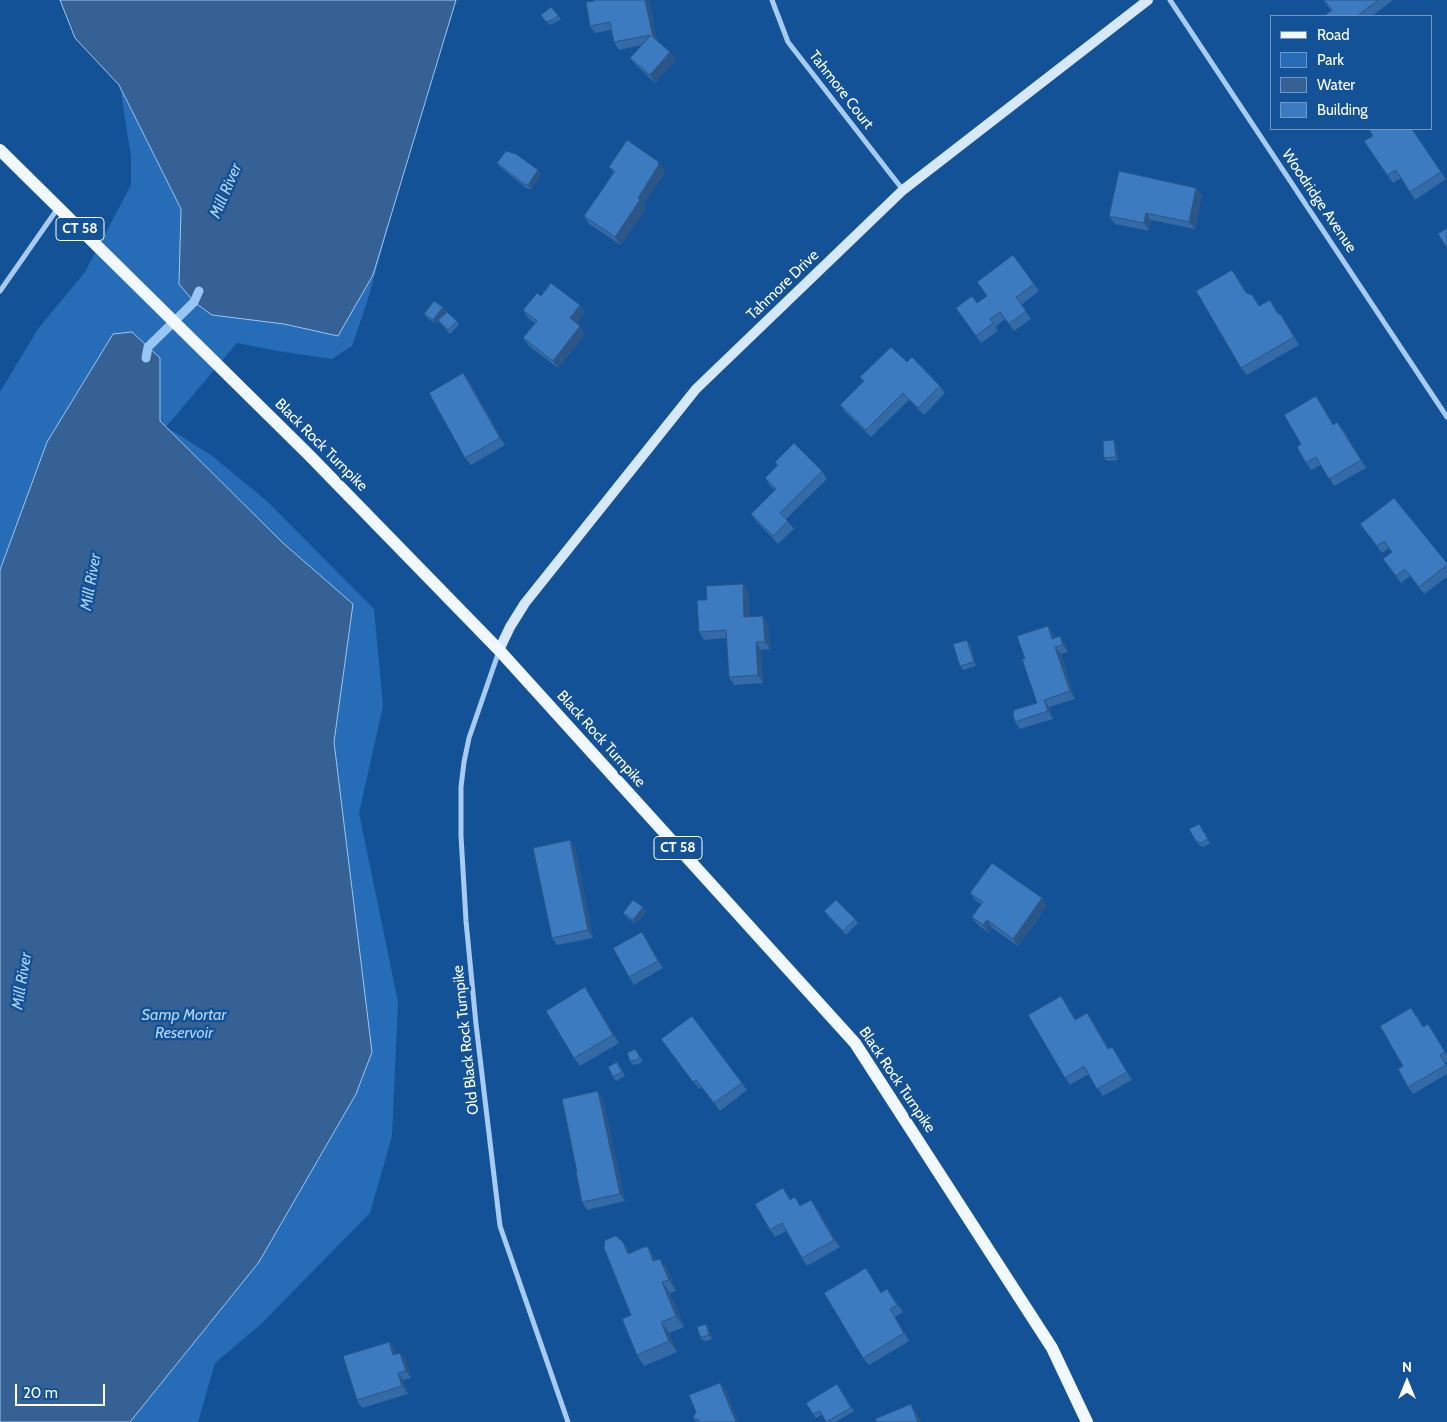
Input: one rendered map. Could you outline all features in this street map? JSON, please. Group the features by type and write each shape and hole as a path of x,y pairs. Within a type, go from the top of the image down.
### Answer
{"main road":[{"name":"Black Rock Turnpike","path":"0,150 309,455 499,650 855,1043 1052,1348 1087,1422"}],"street":[{"name":"Tahmore Court","path":"772,0 788,42 903,190"},
{"name":"Tahmore Drive","path":"499,650 510,627 525,603 696,389 903,190 1148,0"},
{"name":"Woodridge Avenue","path":"1170,0 1447,416"},
{"path":"0,291 59,208"},
{"name":"Old Black Rock Turnpike","path":"499,650 469,738 464,762 461,787 461,836 466,921 500,1226 568,1422"}],"green space":[{"name":"Samp Mortar Reservoir","path":"79,40 426,92 368,299 352,346 332,359 237,343 166,427 211,455 268,502 374,609 383,706 359,813 398,1002 392,1136 370,1213 261,1324 215,1363 198,1422 0,1422 0,392 38,329 85,272 131,185 131,157 120,86"}],"water":[{"path":"60,0 456,0 373,275 338,336 284,324 212,315 194,302 179,284 181,209 119,85 75,38"},
{"name":"Samp Mortar Reservoir","path":"132,332 160,358 160,421 283,543 353,604 334,742 372,1052 356,1094 259,1262 130,1422 0,1422 0,570 47,442 113,334"}],"building":[{"path":"594,0 645,0 653,37 670,52 650,75 630,58 651,35 614,42 610,22 590,26 586,2"},
{"path":"1324,0 1378,0 1358,15 1325,15 1332,10"},
{"path":"551,7 558,15 553,20 546,22 541,15"},
{"path":"1370,130 1413,130 1441,172 1410,192 1396,170 1387,175 1364,141 1373,136"},
{"path":"627,140 659,162 638,198 640,200 615,237 584,216 615,171 609,167"},
{"path":"506,151 516,154 538,170 528,185 497,163"},
{"path":"1119,171 1196,188 1189,222 1146,213 1144,223 1109,216"},
{"path":"1447,228 1447,248 1438,234"},
{"path":"1013,255 1034,284 1016,297 1026,311 1009,324 1000,312 990,319 993,323 976,336 956,308 972,296 977,303 987,296 977,282"},
{"path":"1232,270 1246,293 1252,295 1259,306 1270,300 1294,337 1241,368 1196,291"},
{"path":"551,283 580,305 570,318 580,326 553,361 523,338 537,321 523,310 537,293 541,296"},
{"path":"434,301 443,307 433,320 424,314"},
{"path":"447,312 457,321 448,330 438,320"},
{"path":"891,347 907,362 912,357 940,386 918,408 903,393 866,430 840,405 864,381 860,377"},
{"path":"463,373 500,438 465,458 429,393"},
{"path":"1316,396 1333,425 1337,422 1361,460 1329,479 1316,457 1306,463 1297,447 1301,444 1284,415"},
{"path":"1114,440 1116,457 1104,458 1103,441"},
{"path":"794,443 822,471 780,513 788,521 773,536 751,514 776,489 765,478 778,465 775,462"},
{"path":"1394,498 1447,563 1447,565 1419,587 1405,569 1396,576 1383,559 1392,552 1384,541 1377,546 1360,524"},
{"path":"743,584 744,617 763,616 765,642 756,642 758,675 729,677 726,630 699,632 697,600 707,600 706,586"},
{"path":"1048,626 1052,639 1060,636 1063,645 1055,647 1070,691 1044,700 1048,711 1015,722 1014,710 1037,703 1022,659 1025,659 1017,636"},
{"path":"967,640 974,662 960,666 953,644"},
{"path":"1199,824 1208,839 1201,843 1196,841 1189,829"},
{"path":"570,840 588,930 552,938 533,848"},
{"path":"992,863 1042,898 1013,939 987,920 983,925 972,917 983,902 970,893"},
{"path":"633,900 643,907 633,920 623,913"},
{"path":"836,900 855,919 843,931 824,911"},
{"path":"642,932 658,961 629,977 613,948"},
{"path":"585,987 613,1035 574,1058 546,1011"},
{"path":"1061,996 1075,1020 1087,1013 1108,1049 1112,1047 1127,1072 1097,1089 1084,1066 1065,1078 1028,1015"},
{"path":"1411,1008 1423,1027 1428,1024 1445,1052 1440,1055 1446,1065 1408,1087 1398,1069 1403,1066 1380,1026"},
{"path":"692,1016 742,1083 714,1103 696,1080 693,1082 661,1039"},
{"path":"635,1049 640,1057 637,1060 630,1061 627,1053"},
{"path":"617,1062 622,1072 613,1077 608,1067"},
{"path":"598,1091 620,1194 582,1202 562,1099"},
{"path":"783,1188 790,1200 795,1197 800,1206 811,1200 834,1240 802,1258 782,1223 770,1230 755,1204"},
{"path":"616,1236 623,1242 628,1254 648,1247 653,1261 660,1259 669,1280 662,1282 676,1316 661,1322 669,1341 637,1355 622,1319 631,1315 604,1248 605,1240"},
{"path":"866,1268 881,1293 887,1289 897,1305 890,1309 904,1333 863,1358 824,1293"},
{"path":"706,1324 709,1335 700,1336 697,1327"},
{"path":"389,1342 393,1355 400,1353 406,1371 398,1373 402,1386 357,1400 343,1356"},
{"path":"720,1383 736,1422 700,1422 693,1418 696,1412 689,1395"},
{"path":"837,1384 851,1408 826,1422 820,1411 813,1414 806,1403"},
{"path":"911,1404 918,1422 877,1422 875,1419"}],"waterway":[{"name":"Mill River","path":"146,358 148,347 194,302 199,291"}]}
